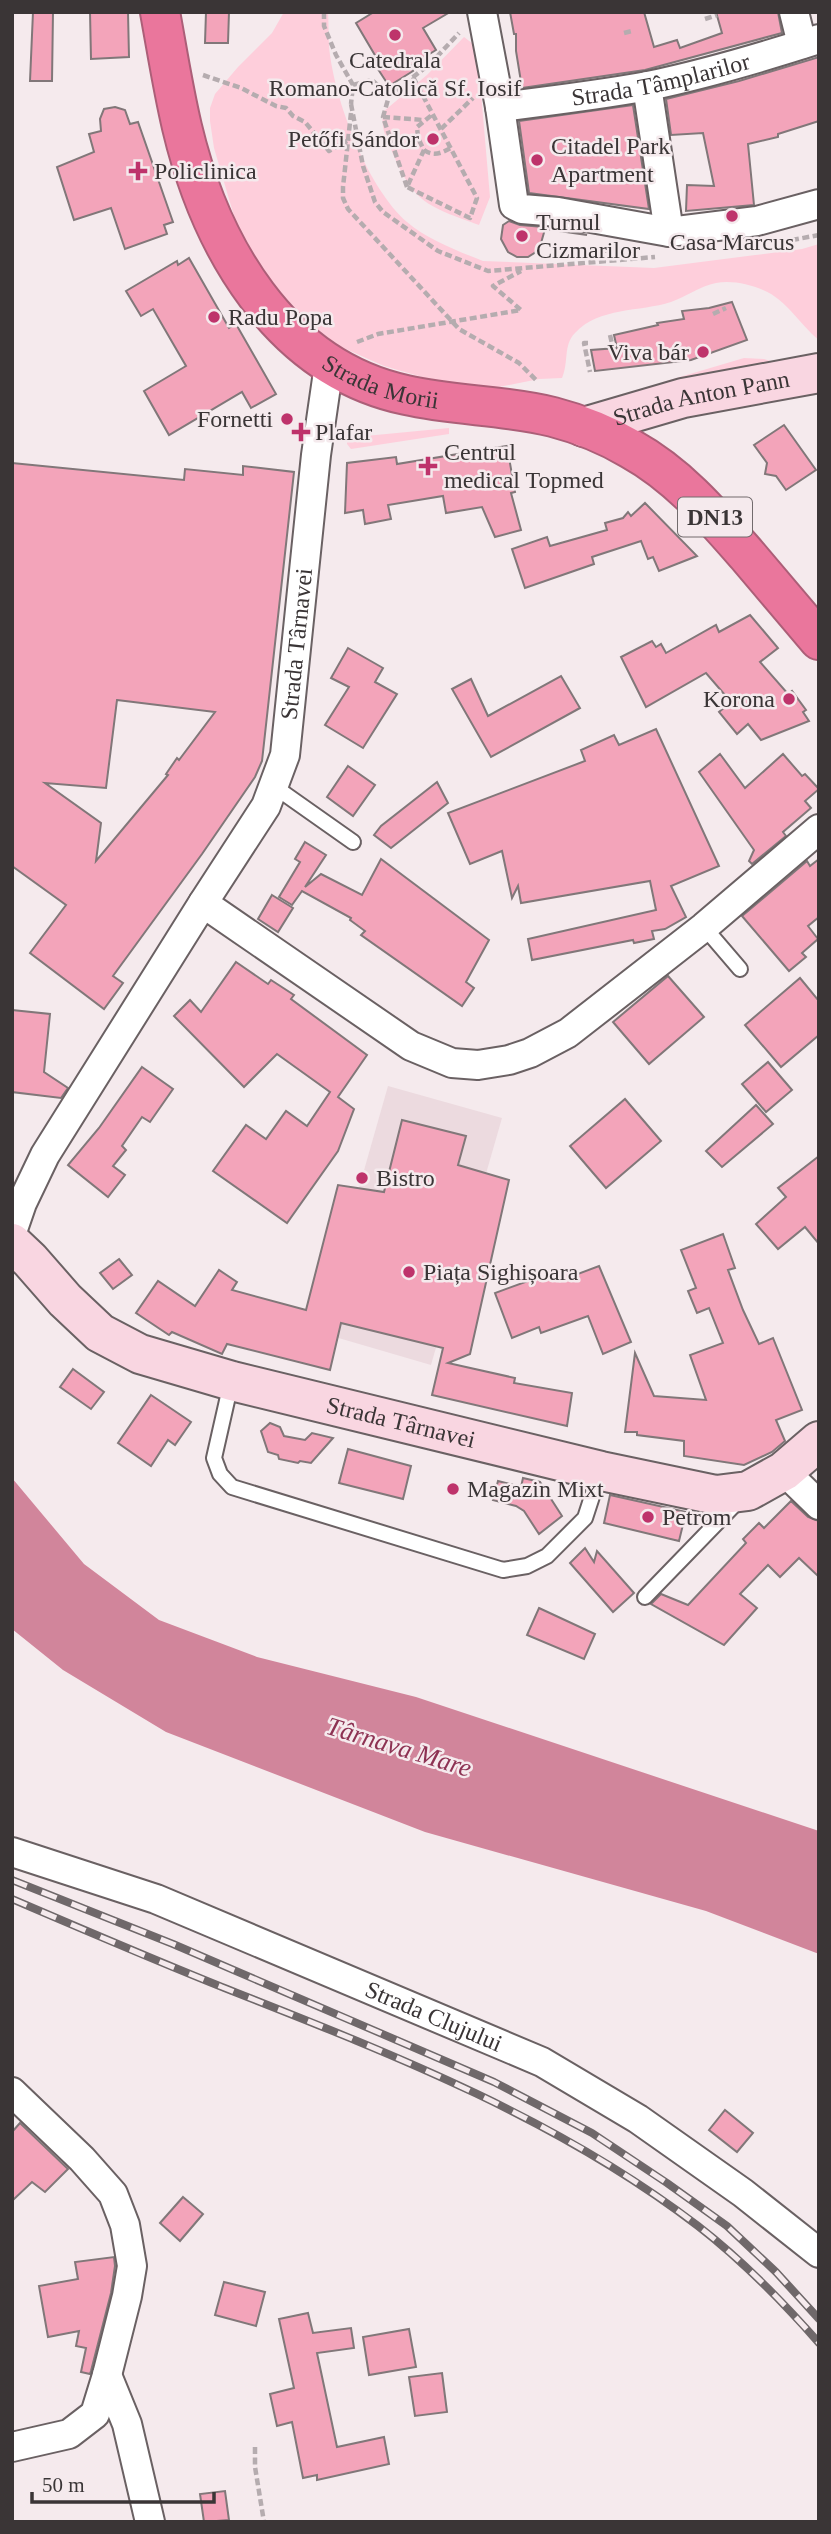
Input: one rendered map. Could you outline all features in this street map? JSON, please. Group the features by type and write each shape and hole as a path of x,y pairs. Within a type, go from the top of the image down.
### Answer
{"highway":[{"name":"Strada Morii","path":"160,12 182,127 203,195 218,230 236,263 275,316 309,351 371,387 409,396 568,422"},
{"name":"DN13","path":"568,422 609,438 653,461 687,489 711,513 819,640"}],"street":[{"path":"482,12 500,107 514,205 522,209 558,212 669,232 757,221 819,204"},
{"path":"794,12 810,41"},
{"name":"Strada Tâmplarilor","path":"500,107 647,86 765,57 810,41"},
{"path":"647,86 669,232"},
{"name":"Strada Târnavei","path":"12,1232 22,1203 45,1155 266,806 275,787 285,755 316,455 329,365"},
{"name":"Strada Anton Pann","path":"568,422 819,373"},
{"path":"203,903 411,1046 452,1063 478,1065 530,1053 568,1033 704,927 819,829"},
{"name":"Strada Târnavei","path":"12,1243 100,1333 140,1354 232,1381 601,1471 716,1495 748,1491 784,1471 819,1441"},
{"path":"784,1471 819,1505"},
{"name":"Strada Clujului","path":"12,1852 156,1899 542,2062 638,2119 743,2193 819,2252"},
{"path":"12,2092 82,2159 113,2194 125,2225 132,2266 107,2375 94,2414 69,2434 12,2447"},
{"path":"107,2375 127,2424 150,2522"}],"lane":[{"path":"275,787 353,842"},
{"path":"704,927 740,970"},
{"path":"232,1381 214,1458 220,1474 232,1488 503,1570 527,1566 547,1556 584,1518 601,1471"},
{"path":"645,1597 748,1491"}],"path":[{"path":"324,12 324,26 353,85 342,187 348,209 459,329 519,363 531,373 568,422"},
{"path":"705,19 717,15"},
{"path":"624,33 632,32"},
{"path":"414,77 477,198 470,218 407,187 383,117 388,96 431,63 460,33"},
{"path":"171,74 191,72 213,77 241,88 276,107 286,108 293,116 305,122 329,151 348,141"},
{"path":"441,129 495,78"},
{"path":"353,85 372,80 388,96"},
{"path":"433,114 417,128 424,150 436,155 452,148"},
{"path":"383,117 424,120"},
{"path":"407,187 424,150"},
{"path":"329,365 345,349 378,334 521,310 493,286 525,269"},
{"path":"713,314 726,308"},
{"path":"610,335 612,348"},
{"path":"588,343 584,343 590,372"},
{"path":"256,2447 255,2467 264,2522"}],"shaded area":[{"path":"284,12 328,12 329,50 334,75 357,145 367,168 393,207 407,222 424,234 483,261 654,268 802,249 819,244 819,340 771,294 752,286 728,282 710,284 671,302 608,314 585,325 571,338 562,378 539,379 474,392 384,366 339,346 286,305 239,233 214,148 210,108 215,94 272,33"},
{"path":"464,37 477,47 490,197 479,225 434,207 415,192 399,167 385,136 383,122 383,112 427,75"},
{"path":"744,358 764,359 780,364 662,389 663,382"},
{"path":"449,428 449,434 351,449 347,444 347,438"},
{"path":"388,1086 502,1118 431,1365 318,1332"}],"water":[{"name":"Târnava Mare","path":"12,1478 84,1564 159,1620 257,1657 416,1697 819,1831 819,1954 706,1911 425,1832 166,1732 63,1670 12,1629"}],"building":[{"path":"33,12 53,12 52,81 30,81"},
{"path":"90,12 128,12 129,57 91,59"},
{"path":"206,12 229,12 228,43 205,43"},
{"name":"Catedrala Romano-Catolică Sf. Iosif","path":"374,12 450,12 423,28 436,50 410,66 413,71 389,86 372,60 376,57 356,23"},
{"path":"510,12 644,12 654,47 677,40 680,48 722,33 716,12 778,12 782,33 645,70 522,88 516,34"},
{"path":"819,57 819,121 778,134 778,137 748,144 754,205 686,211 687,185 714,186 703,133 671,135 666,99"},
{"path":"633,105 649,209 529,193 519,121"},
{"path":"115,107 125,110 130,124 138,122 173,222 164,225 167,234 125,249 111,208 74,220 57,167 94,152 89,134 101,131 100,119 104,109"},
{"name":"Turnul Cizmarilor","path":"509,221 587,235 545,229 539,250 528,257 517,257 508,252 501,239 503,225"},
{"path":"189,258 229,328 236,324 276,394 251,408 242,392 169,435 144,391 186,366 153,309 141,316 126,291 177,261 178,265"},
{"path":"732,302 747,340 691,360 595,371 591,350 617,348 614,335 658,325 657,323 684,319 682,311"},
{"path":"784,425 816,470 786,490 776,476 765,474 767,463 754,445"},
{"path":"507,446 515,492 511,493 521,530 495,537 482,507 446,513 443,496 388,505 391,519 365,524 363,510 345,513 347,463 396,457 397,464"},
{"path":"12,463 184,480 185,469 243,475 243,466 294,472 262,761 255,777 202,854 113,976 123,983 104,1009 30,953 66,905 12,866","holes":["117,700 215,712 179,760 177,758 166,774 168,775 96,861 101,823 45,783 106,788"]},
{"path":"645,503 697,556 659,571 653,557 648,559 641,541 592,557 594,564 525,588 512,549 547,537 550,546 607,530 605,523 623,518 628,512 631,516"},
{"path":"750,615 778,648 760,662 788,694 792,691 806,710 803,712 809,721 761,740 748,724 737,734 719,712 731,702 706,673 646,707 621,657 652,641 656,647 661,644 666,653 716,625 719,632"},
{"path":"348,648 383,668 375,682 397,694 363,748 325,725 349,687 331,678"},
{"path":"561,676 580,708 491,757 452,689 471,679 488,716"},
{"path":"656,729 719,866 671,886 686,917 665,929 652,931 654,939 634,943 633,940 532,960 528,939 656,910 650,881 521,903 518,886 512,898 502,851 470,864 448,813 585,761 581,750 614,735 619,745"},
{"path":"720,754 745,788 783,754 802,776 805,774 819,789 805,801 811,808 783,832 786,836 752,864 749,861 754,850 699,772"},
{"path":"348,766 375,785 353,816 327,797"},
{"path":"437,782 448,803 391,848 374,835 381,826"},
{"path":"305,842 326,855 305,887 321,874 362,895 381,859 489,940 466,982 474,988 462,1006 361,935 365,931 350,920 351,918 302,891 292,905 279,897 300,862 295,859"},
{"path":"819,859 819,917 808,926 818,939 802,953 806,957 789,971 742,916 807,861 810,866"},
{"path":"272,895 293,908 278,932 258,919"},
{"path":"236,962 268,984 271,980 294,995 291,999 367,1055 338,1097 354,1109 338,1151 287,1223 213,1171 246,1125 266,1139 286,1111 307,1126 330,1092 277,1054 244,1087 174,1016 190,1000 201,1012"},
{"path":"668,976 704,1017 649,1064 613,1022"},
{"path":"800,978 819,1001 819,1035 781,1067 745,1025"},
{"path":"12,1010 50,1014 44,1072 68,1088 61,1098 12,1092"},
{"path":"768,1062 792,1090 766,1112 742,1084"},
{"path":"142,1067 173,1089 150,1122 142,1117 122,1146 126,1150 113,1166 125,1175 108,1197 68,1165 99,1128"},
{"path":"625,1099 661,1141 606,1188 570,1146"},
{"path":"756,1105 773,1124 722,1167 706,1151"},
{"path":"402,1120 466,1136 458,1165 509,1180 470,1354 448,1363 515,1378 514,1383 572,1393 567,1426 432,1395 443,1348 341,1323 330,1370 227,1344 222,1354 172,1332 169,1335 136,1313 158,1281 195,1306 219,1270 237,1282 232,1290 306,1310 338,1185 384,1192"},
{"path":"819,1156 819,1244 805,1227 778,1249 756,1224 786,1197 778,1188"},
{"path":"723,1234 735,1268 728,1270 743,1310 759,1344 773,1338 802,1410 776,1420 785,1441 772,1452 744,1465 684,1456 684,1441 625,1432 635,1353 654,1396 706,1400 690,1355 723,1343 709,1308 697,1313 688,1291 696,1288 681,1250"},
{"path":"119,1259 132,1275 113,1289 100,1273"},
{"path":"599,1266 631,1342 603,1354 588,1316 541,1333 539,1327 512,1338 495,1293 539,1277 541,1281 568,1270 570,1277"},
{"path":"73,1369 104,1392 91,1409 60,1387"},
{"path":"151,1395 191,1422 175,1445 168,1440 151,1466 118,1443"},
{"path":"270,1423 280,1427 284,1436 305,1440 312,1433 333,1438 311,1463 279,1459 278,1455 268,1452 261,1431"},
{"path":"348,1449 411,1466 403,1499 339,1483"},
{"path":"523,1478 540,1482 562,1516 539,1534 524,1511 493,1500 498,1481 521,1487"},
{"path":"610,1495 686,1512 679,1541 604,1523"},
{"path":"791,1501 808,1517 819,1521 819,1577 799,1558 780,1577 768,1565 740,1594 757,1608 724,1645 651,1604 661,1594 688,1605 746,1543 743,1539 759,1523 764,1528"},
{"path":"585,1548 594,1562 597,1551 634,1593 613,1612 570,1563"},
{"path":"539,1608 595,1634 584,1659 527,1635"},
{"path":"725,2110 753,2133 737,2152 709,2130"},
{"path":"20,2123 68,2169 45,2192 32,2182 12,2201 12,2132"},
{"path":"183,2197 203,2214 180,2241 160,2223"},
{"path":"114,2257 111,2293 91,2371 90,2374 81,2372 86,2348 76,2346 79,2331 48,2337 39,2286 78,2279 75,2262"},
{"path":"224,2282 265,2292 256,2326 215,2315"},
{"path":"308,2313 313,2333 351,2328 354,2348 317,2353 337,2447 384,2437 389,2464 317,2480 317,2475 303,2478 292,2422 277,2426 270,2394 294,2388 279,2319"},
{"path":"409,2329 416,2367 369,2375 363,2337"},
{"path":"442,2373 447,2412 415,2416 409,2377"},
{"path":"225,2491 229,2520 204,2522 200,2494"}],"railway":[{"path":"12,1880 173,1944 494,2082 592,2133 727,2226 776,2272 819,2319"},
{"path":"12,1899 408,2062 469,2090 587,2152 644,2187 698,2226 761,2281 819,2343"}],"place":[{"name":"Catedrala Romano-Catolică Sf. Iosif","path":"395,35"},
{"name":"Petőfi Sándor","path":"433,139"},
{"name":"Citadel Park Apartment","path":"537,160"},
{"name":"Policlinica","path":"138,171"},
{"name":"Casa Marcus","path":"732,216"},
{"name":"Turnul Cizmarilor","path":"522,236"},
{"name":"Radu Popa","path":"214,317"},
{"name":"Viva bár","path":"703,352"},
{"name":"Fornetti","path":"287,419"},
{"name":"Plafar","path":"301,432"},
{"name":"Centrul medical Topmed","path":"428,466"},
{"name":"Korona","path":"789,699"},
{"name":"Bistro","path":"362,1178"},
{"name":"Piața Sighișoara","path":"409,1272"},
{"name":"Magazin Mixt","path":"453,1489"},
{"name":"Petrom","path":"648,1517"}]}
